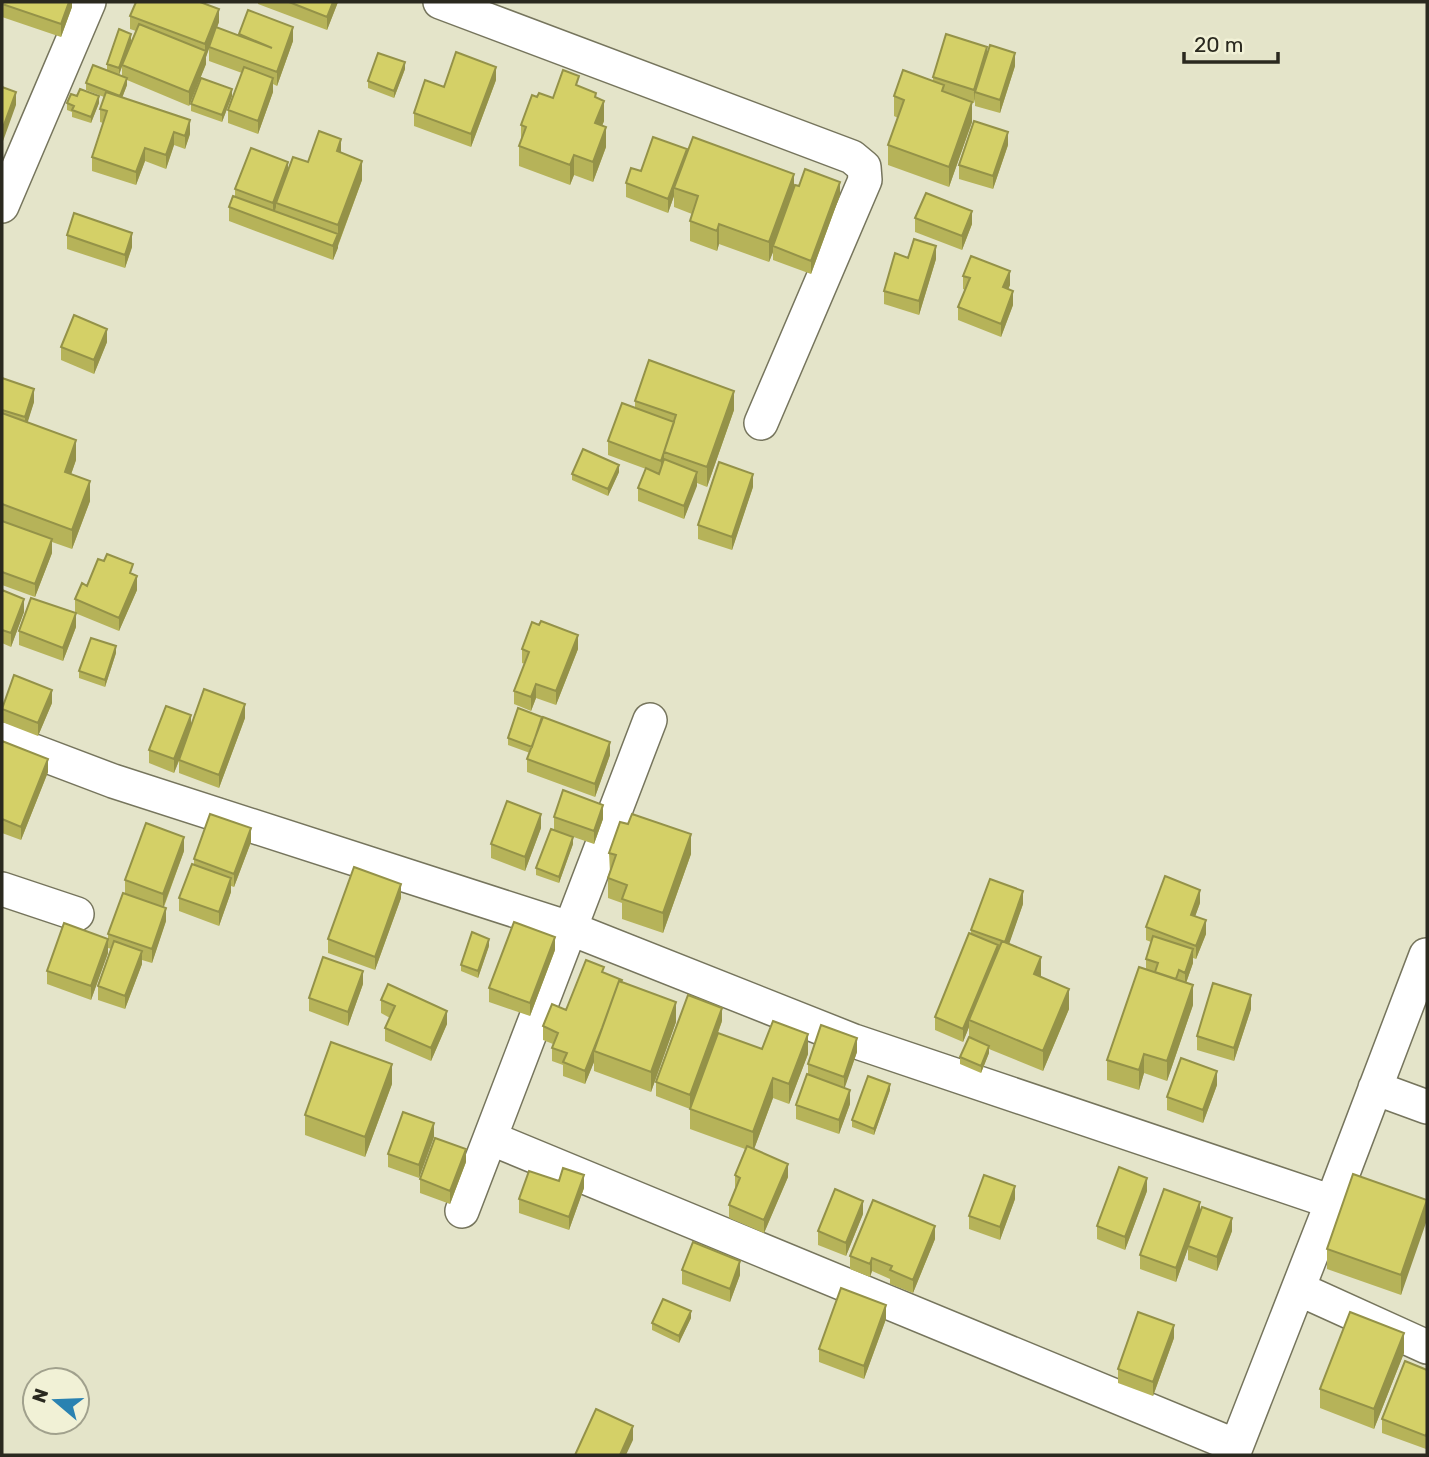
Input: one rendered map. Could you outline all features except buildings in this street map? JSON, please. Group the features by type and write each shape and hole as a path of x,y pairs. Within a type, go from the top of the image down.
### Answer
{"street":[{"path":"440,2 852,157 864,167 865,180 761,423"},
{"path":"2,206 83,3"},
{"path":"462,1211 650,720"},
{"path":"2,739 126,786 569,928 854,1041 1332,1202"},
{"path":"2,889 78,914"},
{"path":"489,1138 1235,1451 1426,955"},
{"path":"1375,1088 1427,1107"},
{"path":"1299,1289 1427,1347"}]}
